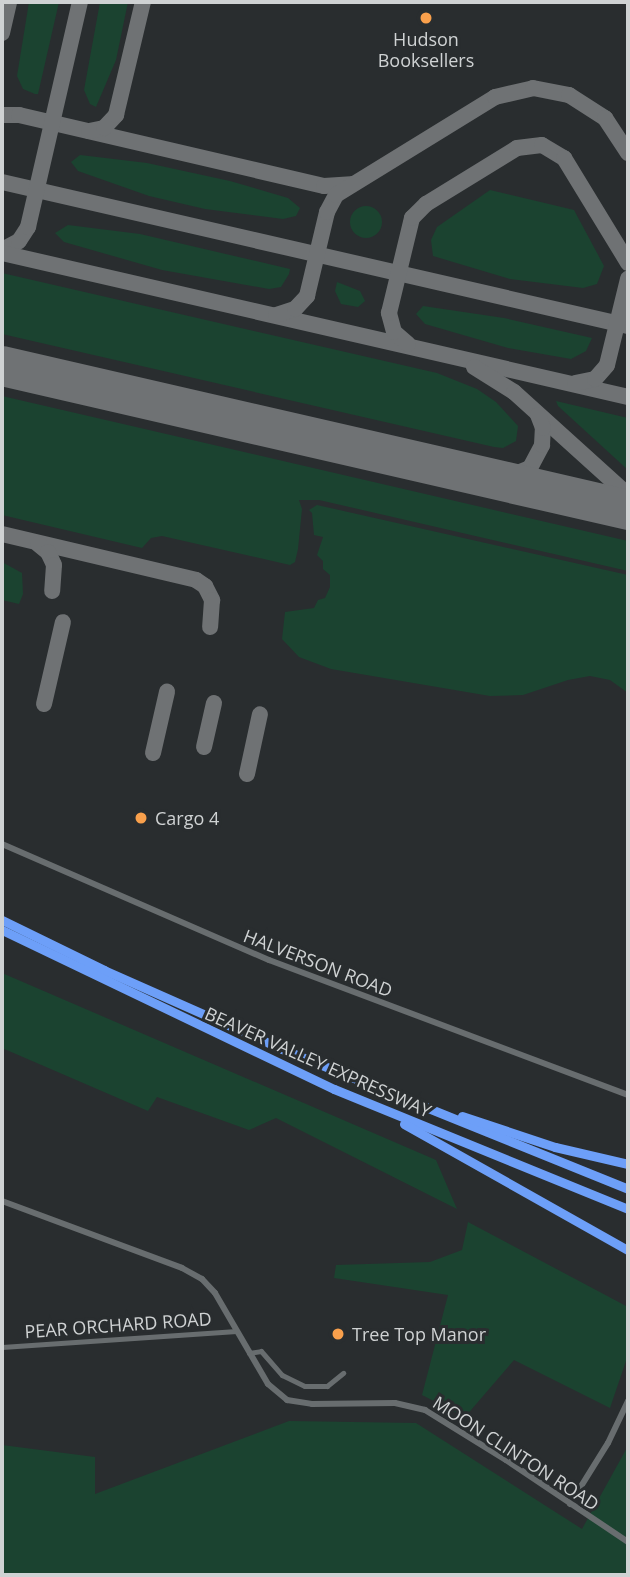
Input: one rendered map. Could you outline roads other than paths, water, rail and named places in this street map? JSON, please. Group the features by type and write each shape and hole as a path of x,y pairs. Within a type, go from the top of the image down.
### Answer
{"highway":[{"name":"BEAVER VALLEY EXPRESSWAY","path":"2,920 164,998 321,1065 628,1189"},
{"name":"BEAVER VALLEY EXPRESSWAY","path":"2,930 334,1088 628,1209"},
{"path":"321,1065 511,1134 628,1164"},
{"path":"334,1088 448,1147 628,1250"}],"street":[{"name":"HALVERSON ROAD","path":"2,844 258,955 628,1095"},
{"name":"MOON CLINTON ROAD","path":"2,1201 197,1275 215,1293 268,1384 286,1400 303,1403 367,1402 417,1407 506,1460 628,1542"},
{"name":"PEAR ORCHARD ROAD","path":"2,1347 236,1331"},
{"path":"249,1353 261,1351 282,1375 305,1386 327,1386 343,1373"},
{"path":"570,1504 608,1443 628,1401"}],"place":[{"name":"Hudson Booksellers","path":"426,18"},
{"name":"Cargo 4","path":"141,818"},
{"name":"Tree Top Manor","path":"338,1334"}]}
